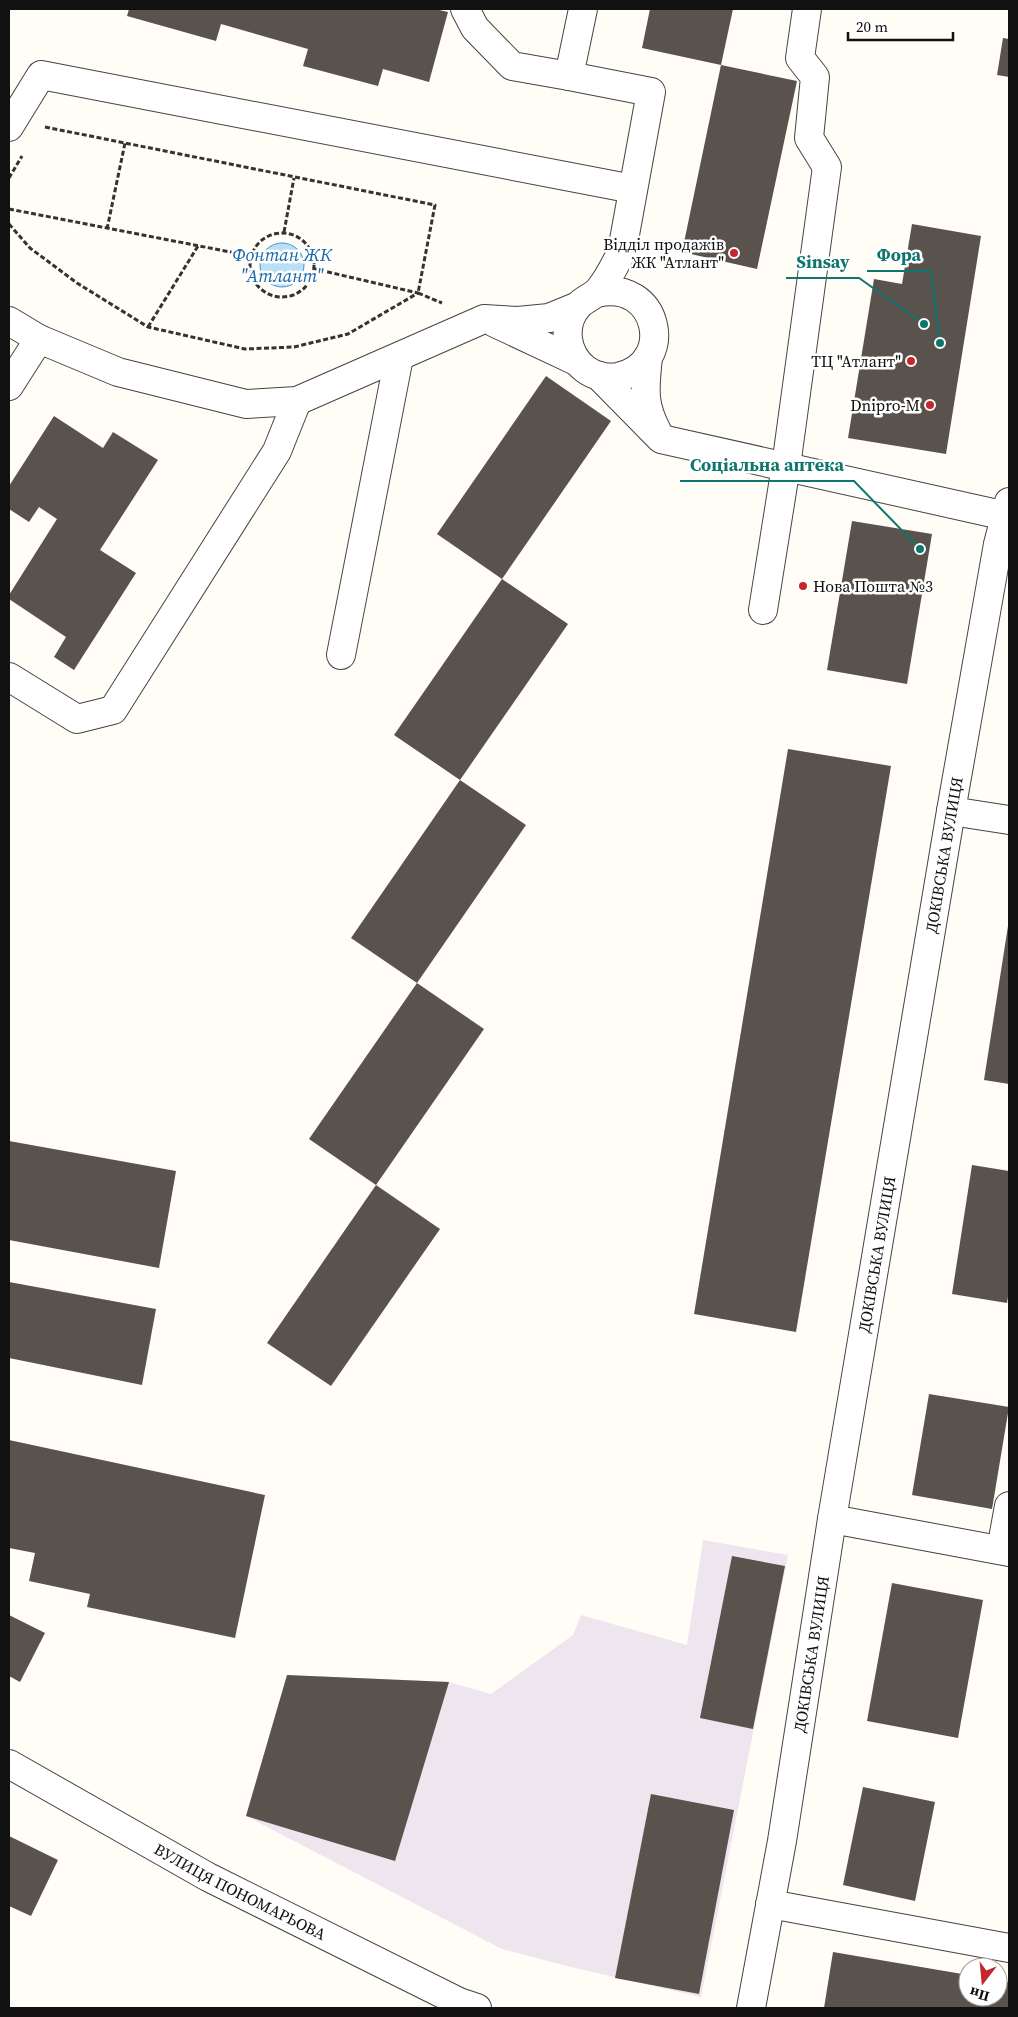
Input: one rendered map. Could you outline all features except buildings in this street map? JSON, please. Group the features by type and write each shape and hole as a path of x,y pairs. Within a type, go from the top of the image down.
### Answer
{"street":[{"path":"464,9 475,28 512,66 652,92 622,251 611,275 569,321 567,335 570,349 576,361"},
{"path":"569,76 583,9"},
{"path":"763,610 786,466 827,167 809,138 815,77 800,58 807,9"},
{"path":"9,127 41,76 633,189"},
{"path":"484,319 576,361 587,370 600,376 613,378 627,375 639,368 648,357 654,344 655,330 651,317 630,279 622,251"},
{"path":"9,321 39,338 118,372 246,404 297,401 484,319 518,321 548,318 606,290 620,291 633,296 644,305"},
{"path":"9,386 39,338"},
{"path":"341,654 399,357"},
{"path":"648,357 644,394 650,418 661,439"},
{"path":"600,376 661,439 786,466 1008,509"},
{"path":"9,677 77,719 113,710 277,451 297,401"},
{"name":"ДОКІВСЬКА ВУЛИЦЯ","path":"751,2008 783,1831 832,1519 951,811 998,544 1008,509"},
{"path":"951,811 1009,820"},
{"path":"832,1519 1005,1551 1009,1506"},
{"name":"ВУЛИЦЯ ПОНОМАРЬОВА","path":"9,1764 208,1877 451,1998 477,2008"},
{"path":"770,1904 1009,1948"}],"path":[{"path":"9,224 30,248 76,283 148,327 245,349 294,347 348,334 418,294 435,205 39,126"},
{"path":"106,229 125,143"},
{"path":"9,178 26,148"},
{"path":"284,232 294,178"},
{"path":"9,209 251,256"},
{"path":"284,232 294,234 306,244 314,257 314,269 309,282 299,293 279,297 268,294 259,287 253,278 250,267 251,256 255,246 263,238 273,233 284,232"},
{"path":"148,327 198,246"},
{"path":"314,269 418,294 484,319"}],"shaded area":[{"path":"703,1540 788,1555 701,1997 502,1949 246,1816 287,1675 449,1682 491,1694 573,1635 581,1615 687,1645"}],"water":[{"name":"Фонтан ЖК \"Атлант\"","path":"282,243 294,247 300,253 304,265 300,277 294,283 282,287 270,283 264,277 260,265 264,253 270,247"}],"place":[{"name":"Відділ продажів ЖК \"Атлант\"","path":"734,253"},
{"name":"Sinsay","path":"924,324"},
{"name":"Фора","path":"940,343"},
{"name":"ТЦ \"Атлант\"","path":"911,361"},
{"name":"Dnipro-M","path":"930,405"},
{"name":"Соціальна аптека","path":"920,549"},
{"name":"Нова Пошта №3","path":"803,586"}]}
